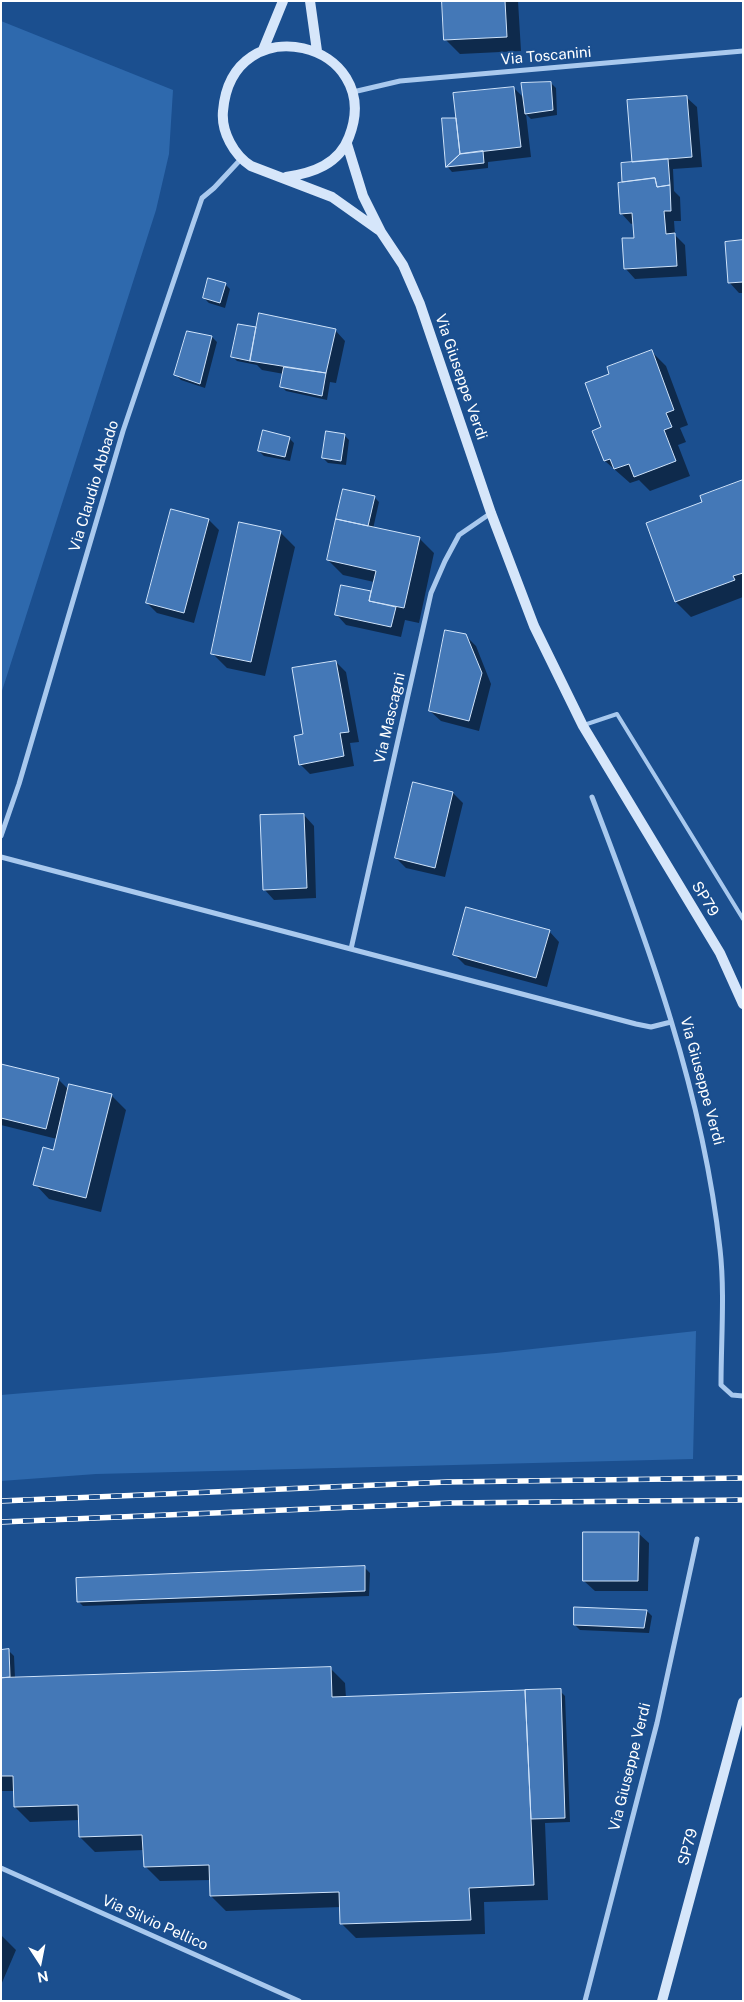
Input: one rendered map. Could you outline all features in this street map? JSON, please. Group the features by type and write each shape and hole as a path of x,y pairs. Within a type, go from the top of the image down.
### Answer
{"main road":[{"path":"263,50 282,1"},
{"path":"310,1 317,51"},
{"path":"286,177 310,174 331,162 347,144 353,128 356,110 353,92 345,75 333,61 317,51 300,46 281,45 263,50 246,60 232,76 224,95 222,115 227,135 241,159 268,174 286,177 332,197 381,232"},
{"name":"Via Giuseppe Verdi","path":"347,144 363,196 381,232 403,265 420,304 491,513 534,626 583,726"},
{"name":"SP79","path":"583,726 720,954 743,1004"},
{"name":"SP79","path":"662,2001 743,1702"}],"street":[{"name":"Via Toscanini","path":"353,92 400,81 743,51"},
{"name":"Via Claudio Abbado","path":"1,836 19,784 123,431 202,198 241,159"},
{"name":"Via Mascagni","path":"351,949 431,593 459,535 491,513"},
{"name":"Via Giuseppe Verdi","path":"592,798 672,1022 706,1154 720,1250 722,1385 732,1395 743,1396"},
{"path":"1,857 636,1024 651,1027 672,1022"},
{"name":"Via Giuseppe Verdi","path":"585,2001 657,1723 697,1539"},
{"name":"Via Silvio Pellico","path":"1,1868 299,2001"}],"lane":[{"path":"583,726 617,714 743,919"}],"shaded area":[{"path":"1,21 173,90 169,154 156,210 1,694"},
{"path":"696,1331 693,1459 96,1474 1,1481 1,1395 496,1353"}],"building":[{"path":"442,1 505,1 507,37 444,40"},
{"path":"551,82 553,110 525,114 521,83"},
{"path":"514,87 521,147 460,154 453,93"},
{"path":"687,96 692,157 632,162 627,100"},
{"path":"442,118 456,118 460,154 446,167"},
{"path":"483,151 484,163 446,167 460,154"},
{"path":"668,159 670,185 657,187 655,178 622,182 621,163"},
{"path":"655,178 657,187 670,185 671,211 664,211 666,234 675,233 677,266 624,269 622,238 634,238 632,213 620,214 618,183"},
{"path":"743,240 743,282 728,283 725,242"},
{"path":"208,278 226,283 220,303 203,298"},
{"path":"259,313 336,329 326,373 250,361"},
{"path":"238,324 256,327 250,361 231,357"},
{"path":"187,331 212,336 200,384 174,375"},
{"path":"652,350 674,410 666,413 672,427 664,430 676,461 634,477 629,464 614,469 610,459 604,461 592,431 601,427 585,383 609,374 607,367"},
{"path":"284,367 326,373 322,396 280,387"},
{"path":"263,430 290,437 285,457 258,451"},
{"path":"326,431 345,434 341,461 322,458"},
{"path":"743,480 743,573 733,576 735,580 675,602 646,523 702,502 700,496"},
{"path":"343,489 375,496 368,526 336,519"},
{"path":"171,509 209,519 184,613 146,603"},
{"path":"336,519 420,537 404,608 369,601 376,571 327,560"},
{"path":"239,522 281,531 251,662 211,654"},
{"path":"341,585 371,591 369,601 396,607 391,627 335,615"},
{"path":"445,630 466,634 482,673 469,721 429,711"},
{"path":"336,661 349,732 340,733 344,756 299,765 294,736 303,734 292,668"},
{"path":"413,782 453,792 435,868 395,858"},
{"path":"304,814 307,888 263,890 260,815"},
{"path":"466,907 550,930 536,978 453,955"},
{"path":"1,1064 59,1078 46,1129 1,1118"},
{"path":"69,1084 112,1094 86,1198 33,1185 43,1147 53,1150"},
{"path":"583,1532 639,1532 638,1581 583,1581"},
{"path":"365,1566 365,1591 77,1602 76,1578"},
{"path":"574,1607 647,1610 644,1628 574,1625"},
{"path":"9,1649 10,1677 1,1678 1,1650"},
{"path":"331,1667 332,1697 525,1690 534,1885 469,1888 471,1920 340,1924 339,1892 210,1896 209,1865 144,1867 142,1835 79,1837 78,1805 14,1807 13,1776 1,1776 1,1678"},
{"path":"561,1689 565,1818 531,1819 525,1690"}],"railway":[{"path":"1,1501 447,1482 743,1478"},
{"path":"1,1522 450,1503 743,1500"}]}
